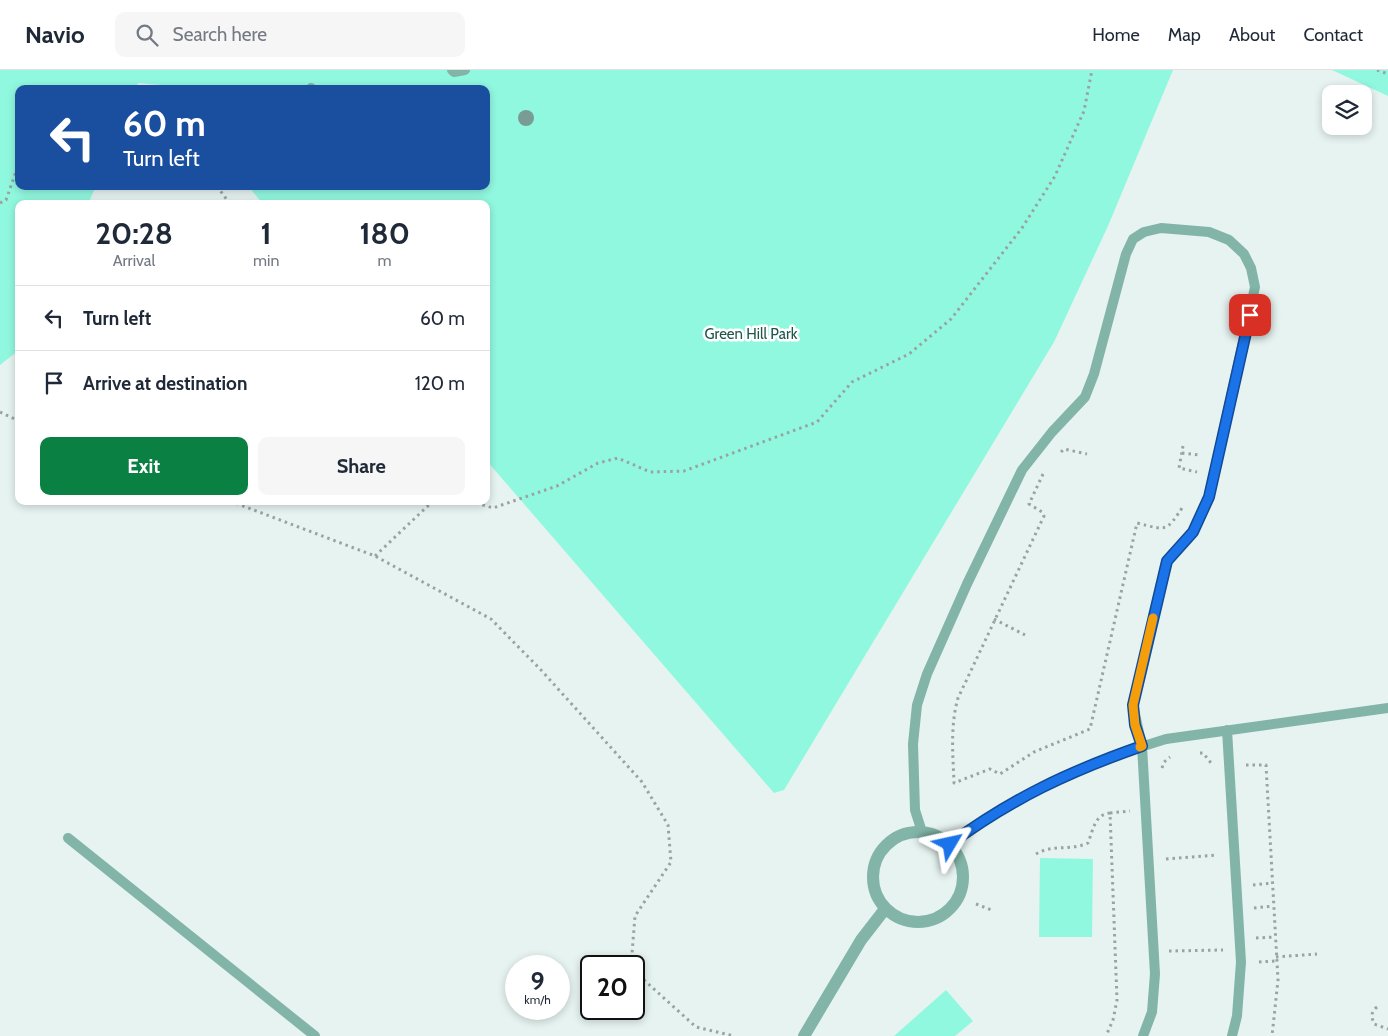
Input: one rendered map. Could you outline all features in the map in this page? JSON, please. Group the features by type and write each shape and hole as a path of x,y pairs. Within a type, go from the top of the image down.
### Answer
{"street":[{"path":"907,832 922,832 937,836 950,844 959,856 963,870 963,884 959,898 950,910 939,918 925,922 910,922 897,918 885,909 877,896 873,880 874,865 881,850 892,839 907,832"},
{"path":"804,1036 861,940 885,909"}],"lane":[{"path":"452,70 454,72 466,70"},
{"path":"922,832 915,810 913,744 917,705 928,674 967,584 1022,470 1046,438 1085,397 1094,374 1126,254 1133,239 1144,232 1161,228 1209,232 1229,240 1244,254 1251,268 1255,287 1209,497 1193,532 1167,561 1133,705 1135,725 1142,746 1155,974 1152,1012 1143,1036"},
{"path":"950,844 1008,804 1049,782 1142,746 1166,739 1388,708"},
{"path":"1227,730 1241,962 1237,1016 1232,1036"},
{"path":"68,838 315,1036"}],"path":[{"path":"483,505 493,508 558,486 598,463 618,458 650,472 684,471 817,422 852,382 909,354 951,319 1022,228 1056,176 1084,111 1092,70"},
{"path":"1377,70 1388,74"},
{"path":"0,203 6,200 15,174"},
{"path":"0,412 15,419"},
{"path":"1183,446 1179,468 1197,471 1195,480"},
{"path":"1058,455 1064,450 1087,454"},
{"path":"1047,465 1028,504 1042,512 1044,516 994,619 958,698 953,715 954,783 960,783 990,769 1000,774 1034,752 1090,729 1137,523 1163,529 1169,527 1187,502"},
{"path":"241,505 375,556 491,619 541,670 646,789 668,825 671,862 635,916 632,955"},
{"path":"375,556 429,505"},
{"path":"994,619 1025,635"},
{"path":"1196,752 1203,753 1211,762 1212,768"},
{"path":"1161,771 1164,762 1174,755"},
{"path":"1246,759 1246,765 1266,765 1277,989 1272,1036"},
{"path":"1036,854 1046,848 1079,847 1088,843 1098,817 1103,813 1110,812 1118,1000 1113,1020 1106,1036"},
{"path":"1186,857 1202,856"},
{"path":"976,904 994,912"},
{"path":"1190,951 1207,950"},
{"path":"1276,957 1316,954"},
{"path":"645,981 696,1027 734,1036"},
{"path":"1377,1006 1371,1017 1374,1024 1388,1029"}],"green space":[{"name":"Green Hill Park","path":"0,70 1173,70 1108,226 1054,342 784,790 774,793 490,465 490,200 260,200 251,190 490,190 490,85 161,85 138,83 137,85 15,85 15,190 94,190 90,200 15,200 15,353 0,365"},
{"path":"1332,70 1388,70 1388,96 1372,89 1372,85 1364,85"},
{"path":"1040,858 1093,859 1092,937 1039,937"},
{"path":"946,990 973,1021 955,1036 894,1036"}],"slow traffic":[{"path":"1140,747 1142,746 1135,725 1133,705 1153,618"}],"route":[{"path":"950,844 1008,804 1049,782 1142,746 1135,725 1133,705 1167,561 1178,546 1193,532 1209,497 1250,315"}]}
